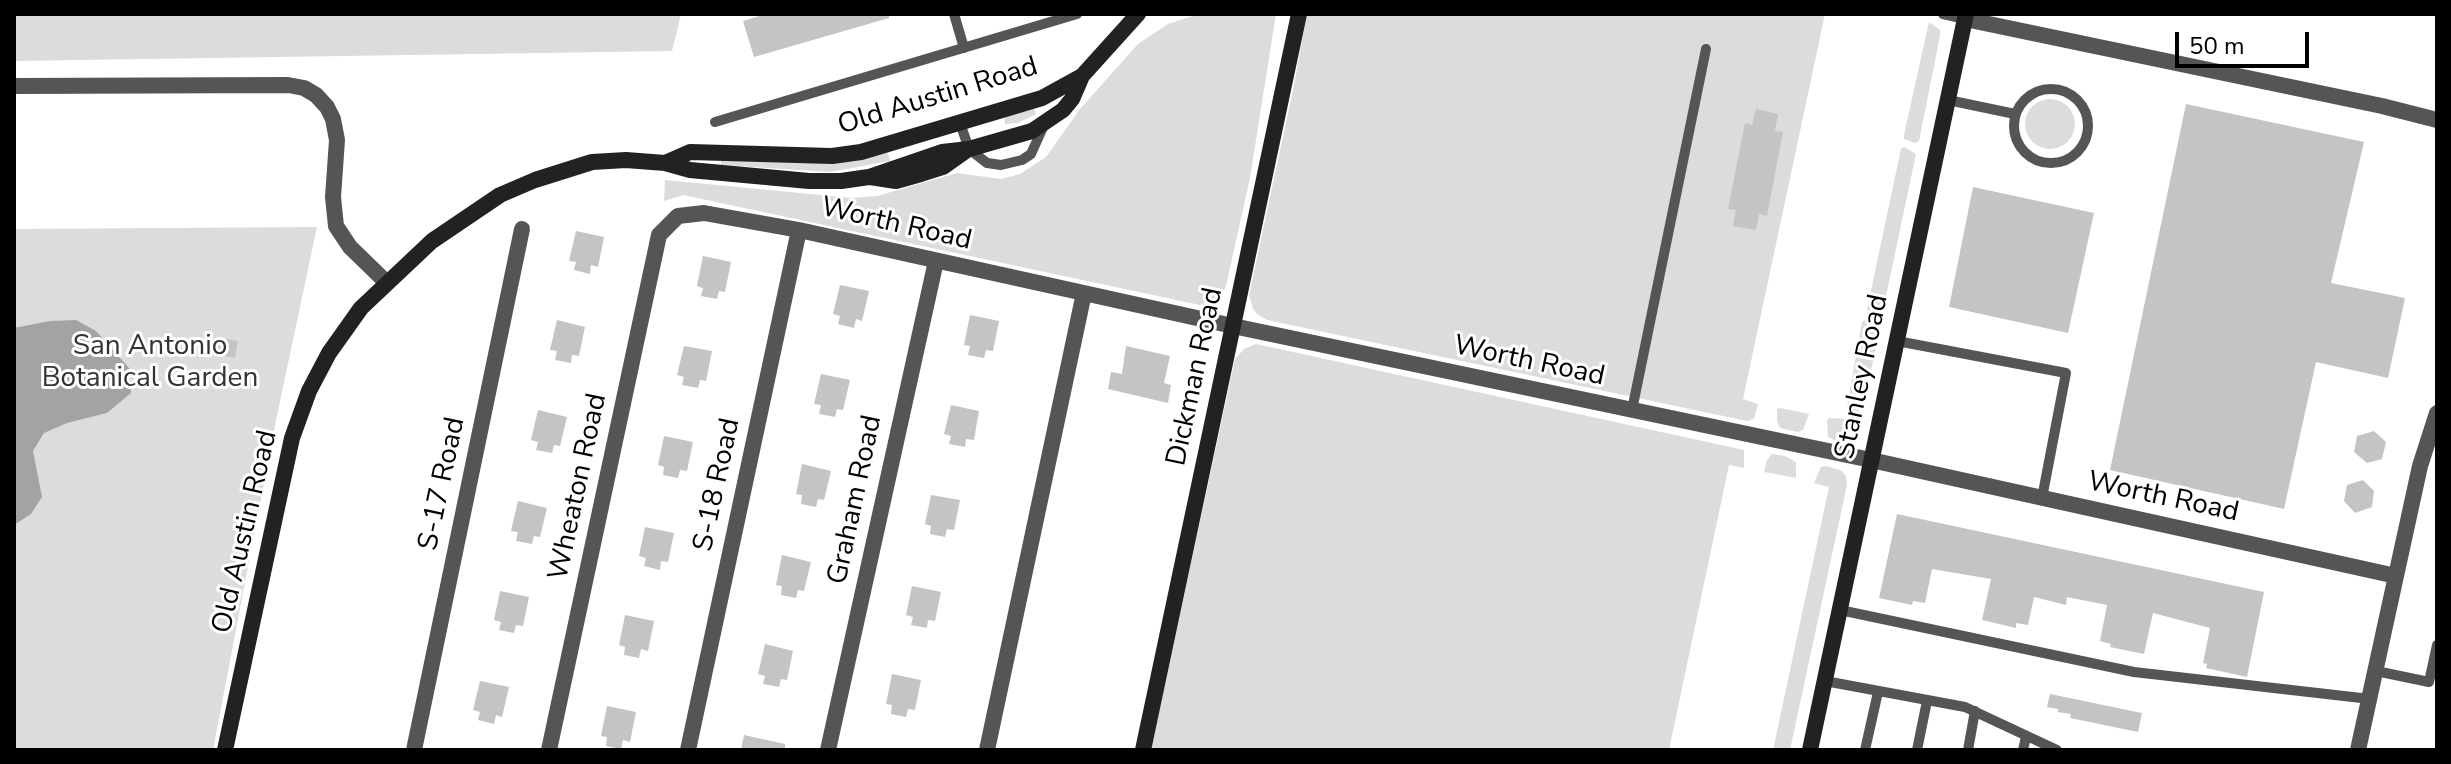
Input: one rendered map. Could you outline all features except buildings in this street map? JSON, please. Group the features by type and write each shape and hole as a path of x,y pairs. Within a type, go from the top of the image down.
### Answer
{"street":[{"name":"Old Austin Road","path":"225,750 292,438 309,391 329,353 361,308 432,241 500,195 592,162 626,160 665,163 690,170 841,181 869,177 942,152 969,149 1032,131 1063,110 1072,99 1082,76 1138,14"},
{"name":"Dickman Road","path":"1143,750 1299,14"},
{"name":"Stanley Road","path":"1810,750 1966,16"},
{"path":"1966,16 2437,120"},
{"name":"Old Austin Road","path":"665,163 690,152 832,156 861,152 1042,98 1082,76"},
{"path":"14,86 288,85 304,88 316,95 333,119 337,140 333,197 336,226 350,247 386,282"},
{"name":"Worth Road","path":"659,235 678,216 704,213 799,230 2396,576"},
{"name":"S-17 Road","path":"414,750 522,229"},
{"name":"S-18 Road","path":"688,750 799,230"},
{"name":"Wheaton Road","path":"549,750 659,235"},
{"name":"Graham Road","path":"828,750 936,261"},
{"path":"987,750 1084,293"},
{"path":"2358,750 2420,466 2437,413"}],"lane":[{"path":"954,14 964,48"},
{"path":"715,122 1077,14"},
{"path":"1943,14 1966,16"},
{"path":"1632,410 1706,49"},
{"path":"2052,89 2063,91 2073,97 2086,116 2085,139 2069,158 2057,163 2044,163 2022,150 2013,126 2015,114 2029,96 2052,89"},
{"path":"1948,100 2015,114"},
{"path":"960,123 969,149 987,163 1001,165 1022,160 1031,154 1045,123"},
{"path":"1897,341 2066,373 2042,498"},
{"path":"1840,610 2134,672 2370,699"},
{"path":"2376,671 2429,682 2437,645"},
{"path":"1825,681 1975,711 2057,750"},
{"path":"1865,750 1878,692"},
{"path":"1917,750 1927,701"},
{"path":"1968,750 1975,711"},
{"path":"2023,750 2026,737"}],"green space":[{"path":"14,14 681,14 672,51 14,61"},
{"path":"1199,14 1276,14 1250,178 1226,286 1221,297 1208,304 1200,305 683,195 664,201 665,180 852,198 877,196 957,173 1001,179 1020,174 1046,157 1080,109 1138,44 1168,24"},
{"path":"1307,14 1825,14 1743,399 1758,404 1754,419 1747,421 1267,320 1257,314 1249,295"},
{"path":"1929,22 1940,30 1940,36 1919,141 1915,143 1904,139 1904,135"},
{"path":"2050,99 2067,107 2075,124 2067,141 2050,149 2033,141 2025,124 2033,107"},
{"path":"1033,105 1036,114 1018,123 1005,124 1004,115"},
{"path":"1904,147 1916,154 1882,315 1879,316 1869,313 1867,309 1901,149"},
{"path":"887,150 890,161 830,172 721,165 721,160"},
{"name":"San Antonio Botanical Garden","path":"317,227 276,420 213,750 14,750 14,229"},
{"path":"1867,319 1880,325 1873,362 1856,424 1843,432 1842,442 1836,441 1828,437 1827,421 1829,418 1849,419 1847,406 1862,322"},
{"path":"1256,344 1744,450 1744,468 1729,465 1669,750 1151,750 1235,359 1244,349"},
{"path":"1777,409 1809,414 1803,430 1798,432 1780,428"},
{"path":"1772,454 1796,462 1796,478 1764,472"},
{"path":"1821,467 1842,471 1847,485 1790,750 1773,750 1829,487 1814,483"}],"shaded area":[{"path":"76,320 96,331 129,368 131,393 107,413 67,423 44,433 33,451 42,497 31,514 14,525 14,328"}]}
